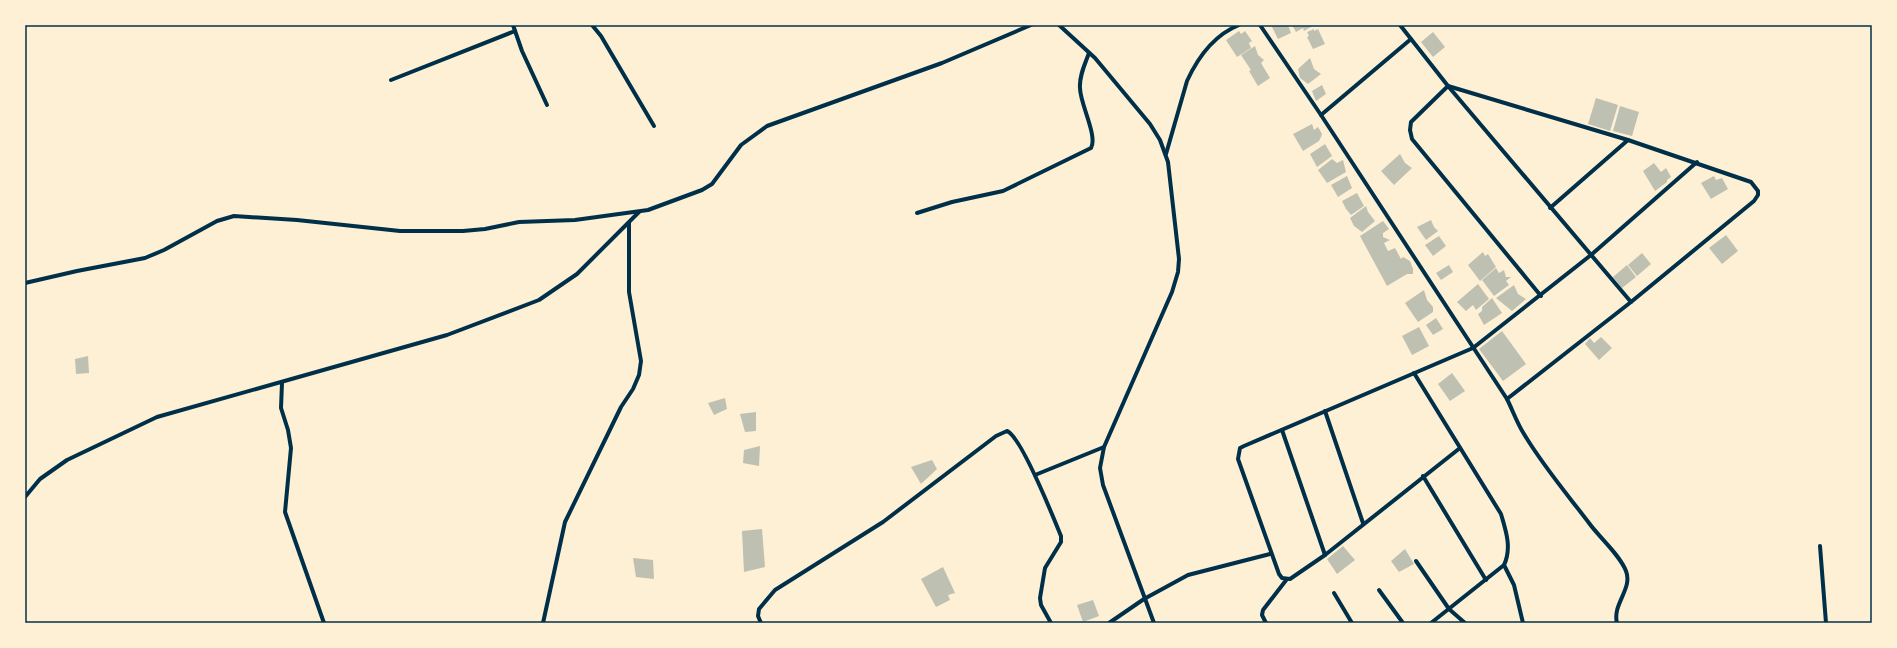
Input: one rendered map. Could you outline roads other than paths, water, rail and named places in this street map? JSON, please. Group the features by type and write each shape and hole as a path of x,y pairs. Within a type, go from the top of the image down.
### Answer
{"street":[{"path":"514,25 522,51 547,105"},
{"path":"592,25 601,36 654,126"},
{"path":"25,283 145,258 164,250 217,221 234,216 297,220 400,231 480,230 520,222 575,220 639,212 702,190 712,184 742,145 767,126 942,63 1031,25"},
{"path":"1059,25 1089,53 1150,124 1166,154 1178,253 1178,272 1172,292 1104,447 1100,468 1103,484 1154,623"},
{"path":"1166,154 1187,81 1192,70 1209,46 1220,36 1239,25"},
{"path":"1260,25 1321,115 1507,399 1523,433 1543,464 1623,564 1627,572 1627,580 1617,606 1616,623"},
{"path":"1400,25 1448,86 1630,302"},
{"path":"391,80 515,31"},
{"path":"1321,115 1411,39"},
{"path":"917,213 952,202 1002,191 1091,148 1092,139 1080,88 1081,76 1089,53"},
{"path":"1448,86 1697,162 1752,182 1758,191 1758,195 1754,201 1630,302 1507,399"},
{"path":"1448,86 1411,122 1410,130 1412,139 1541,296"},
{"path":"1550,208 1628,140"},
{"path":"1460,448 1294,578 1287,579 1279,574 1270,554 1239,465 1238,452 1244,446 1473,348 1541,296 1697,162"},
{"path":"25,497 40,479 54,468 145,422 172,412 282,383 447,334 539,300 576,274 639,212"},
{"path":"543,623 565,522 620,407 634,389 639,375 641,361 628,272 628,222"},
{"path":"1414,372 1501,514 1508,538 1504,565 1431,623"},
{"path":"282,383 281,408 288,430 291,448 285,512 324,623"},
{"path":"1324,411 1363,523"},
{"path":"1282,430 1324,555"},
{"path":"761,623 758,616 759,610 775,590 883,522 1001,434 1007,432 1014,436 1035,475 1061,536 1061,542 1045,568 1040,598 1041,605 1051,623"},
{"path":"1035,475 1104,447"},
{"path":"1423,476 1486,580"},
{"path":"1820,546 1826,623"},
{"path":"1109,623 1144,599 1188,575 1270,554"},
{"path":"1416,561 1449,608 1465,623"},
{"path":"1504,565 1514,585 1523,623"},
{"path":"1266,623 1262,614 1263,610 1287,579"},
{"path":"1379,590 1404,623"},
{"path":"1334,593 1352,623"}]}
